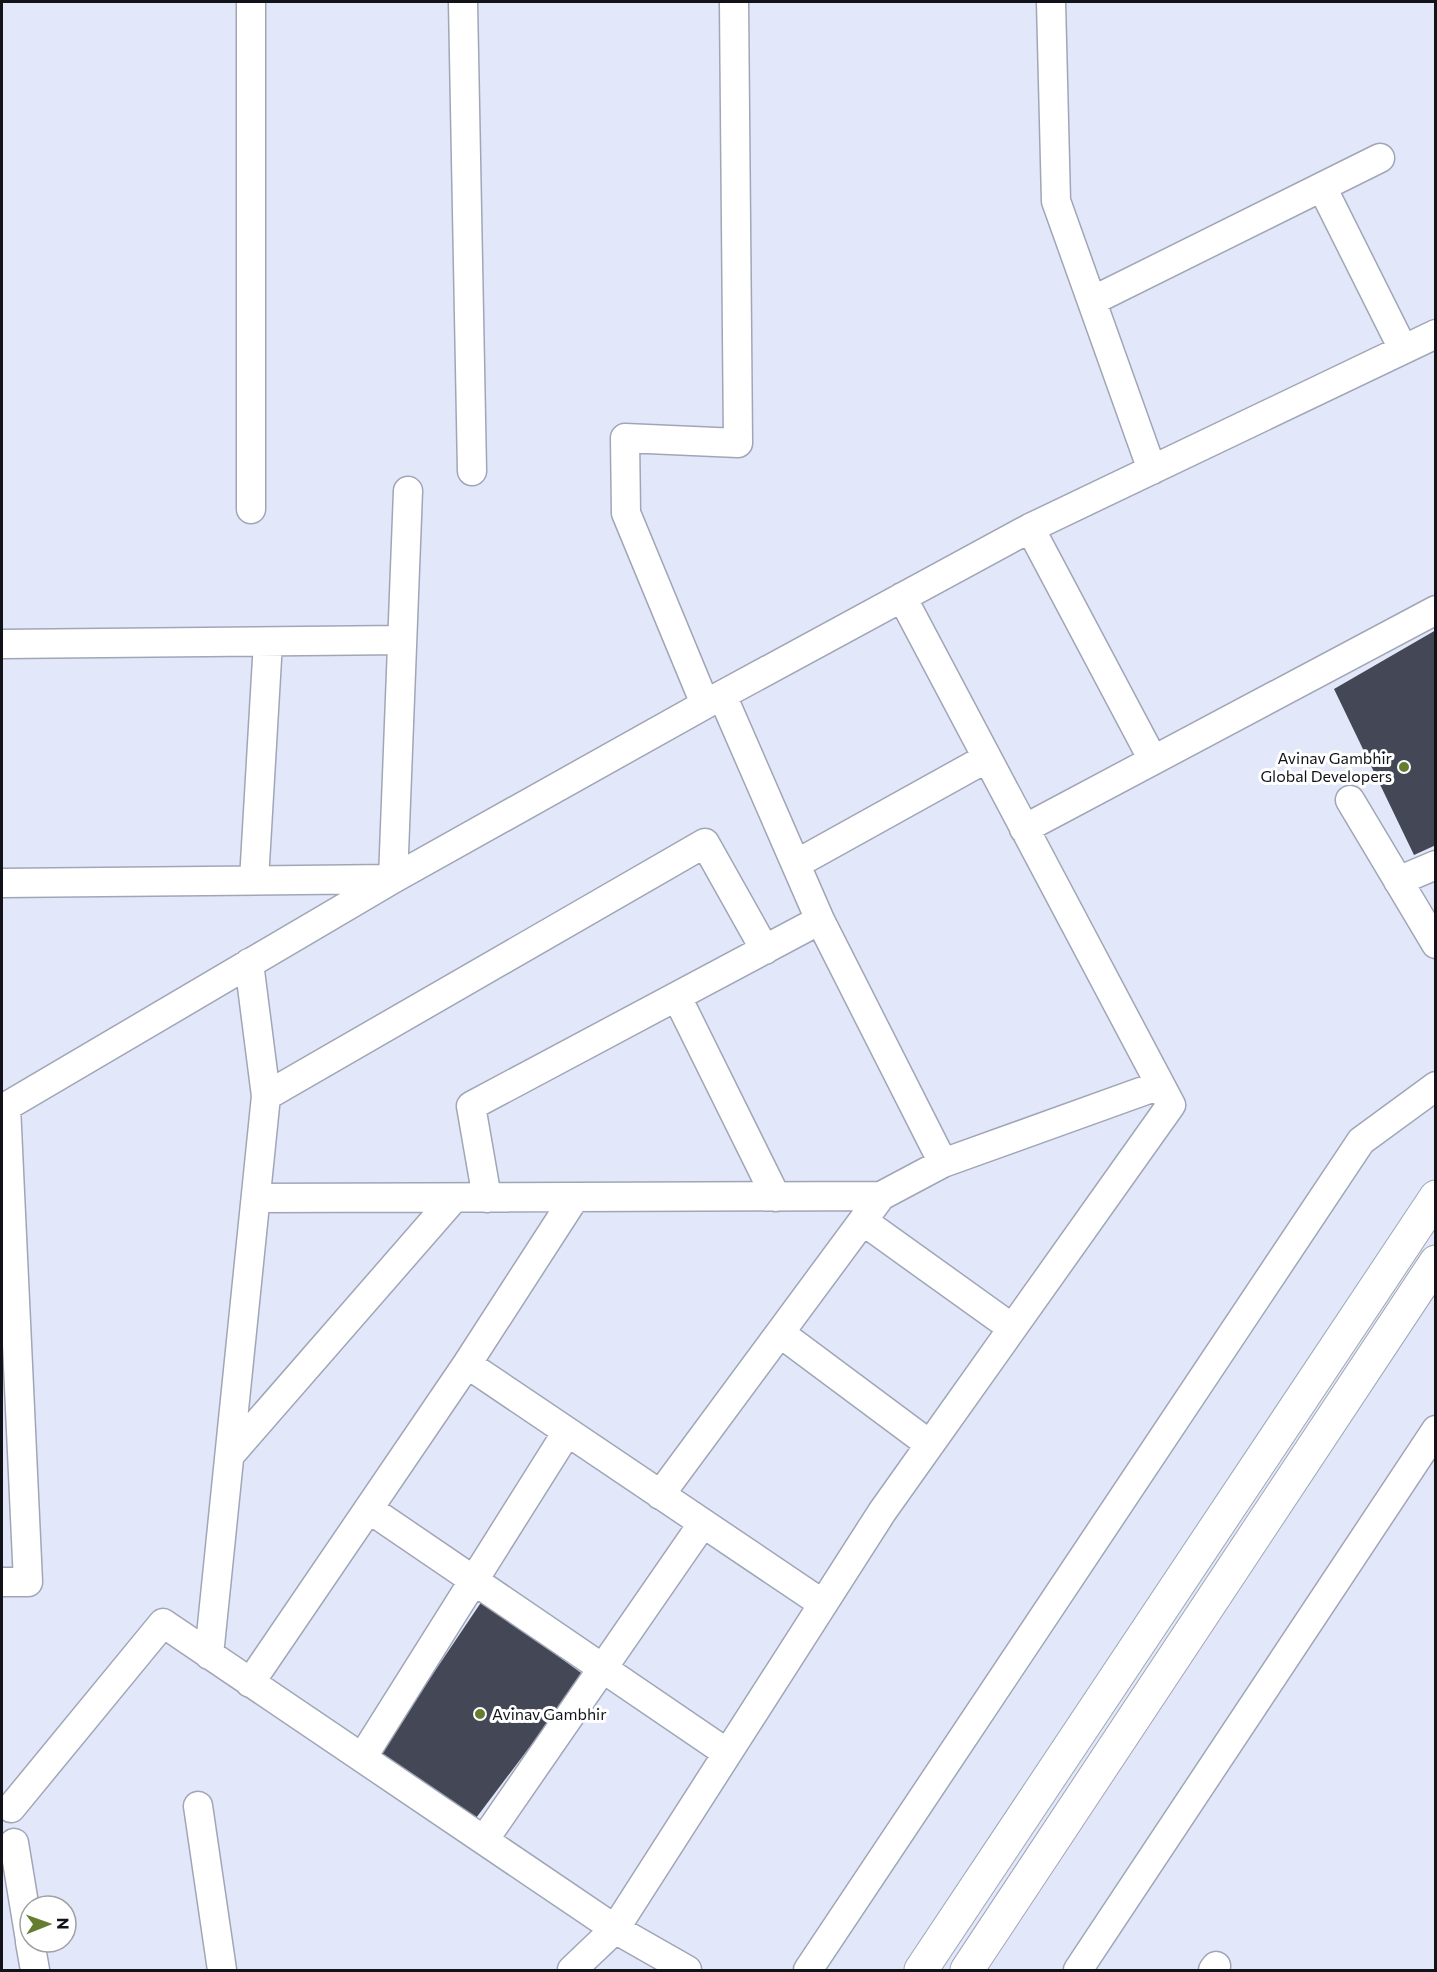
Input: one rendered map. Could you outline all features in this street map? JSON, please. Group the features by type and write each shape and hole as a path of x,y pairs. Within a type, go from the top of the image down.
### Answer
{"street":[{"path":"251,2 251,509"},
{"path":"463,2 472,471"},
{"path":"734,2 738,443 625,438 626,513 713,700 796,864 820,920 944,1162"},
{"path":"1051,2 1056,201 1152,470"},
{"path":"1092,301 1380,158"},
{"path":"1322,187 1403,349"},
{"path":"2,1582 28,1582 9,1336 4,1108 393,879 902,597 1030,528 1436,334"},
{"path":"393,879 408,491"},
{"path":"1030,528 1153,760"},
{"path":"572,1971 615,1929 882,1512 1170,1105 902,597"},
{"path":"1024,829 1436,610"},
{"path":"2,644 402,640"},
{"path":"254,880 268,642"},
{"path":"796,864 987,758"},
{"path":"1350,800 1436,944"},
{"path":"266,1096 705,843 765,950"},
{"path":"1398,881 1436,865"},
{"path":"2,882 393,879"},
{"path":"487,1198 471,1106 820,920"},
{"path":"209,1655 266,1096 249,963"},
{"path":"677,997 776,1197"},
{"path":"660,1495 881,1196 944,1162 1160,1085"},
{"path":"808,1971 1361,1141 1436,1086"},
{"path":"256,1198 881,1196"},
{"path":"250,1683 467,1364 574,1197"},
{"path":"921,1971 1436,1197"},
{"path":"230,1455 453,1198"},
{"path":"863,1221 1012,1328"},
{"path":"967,1971 1436,1262"},
{"path":"780,1333 929,1444"},
{"path":"467,1364 823,1604"},
{"path":"1078,1971 1436,1430"},
{"path":"362,1758 567,1432"},
{"path":"369,1509 727,1753"},
{"path":"484,1840 703,1523"},
{"path":"11,1808 163,1623 615,1929 687,1971"},
{"path":"198,1806 222,1971"},
{"path":"14,1843 22,1894"},
{"path":"32,1954 35,1971"}],"building":[{"name":"Avinav Gambhir Global Developers","path":"1436,630 1436,845 1414,855 1334,689"},
{"name":"Avinav Gambhir","path":"482,1601 584,1675 473,1822 379,1754"}],"place":[{"name":"Avinav Gambhir Global Developers","path":"1404,767"},
{"name":"Avinav Gambhir","path":"480,1714"}]}
